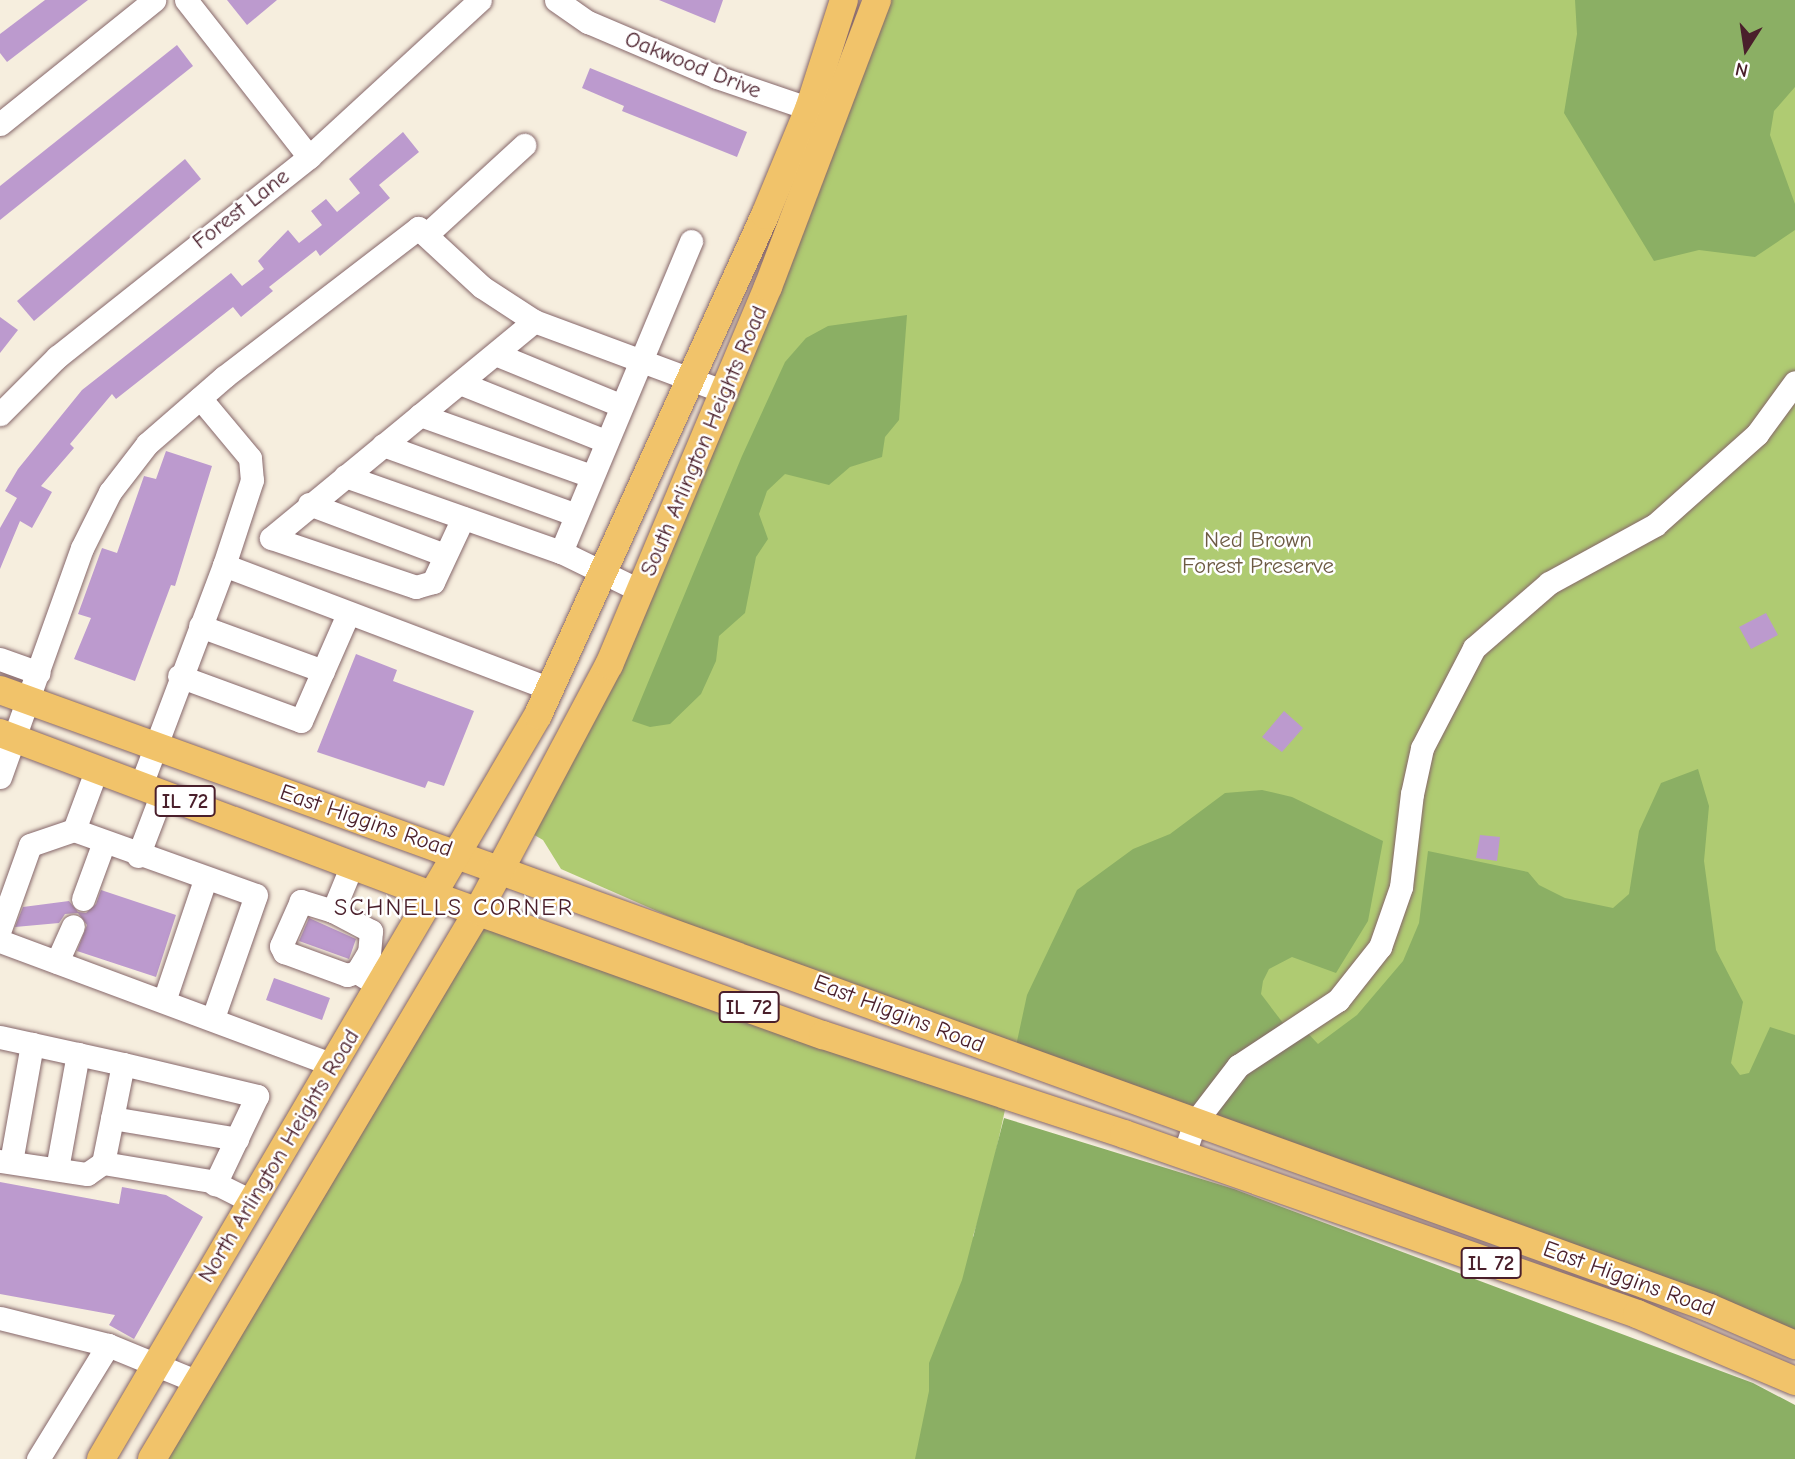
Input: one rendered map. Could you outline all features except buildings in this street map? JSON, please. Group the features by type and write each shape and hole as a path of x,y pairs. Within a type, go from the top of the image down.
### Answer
{"main road":[{"name":"South Arlington Heights Road","path":"501,869 604,674 641,591 722,391 822,113 844,0"},
{"name":"South Arlington Heights Road","path":"459,853 550,689 690,382 877,0"},
{"name":"East Higgins Road","path":"0,690 154,747 459,853 1710,1308 1795,1345"},
{"name":"East Higgins Road","path":"7,735 434,896 823,1035 1184,1155 1703,1338 1795,1381"},
{"name":"North Arlington Heights Road","path":"100,1459 333,1065 368,980 434,896 459,853"},
{"name":"North Arlington Heights Road","path":"152,1459 501,869"}],"street":[{"path":"0,124 154,0"},
{"path":"186,0 309,156"},
{"name":"Forest Lane","path":"0,414 57,356 309,156 480,0"},
{"name":"Oakwood Drive","path":"556,0 599,27 717,77 822,113"},
{"path":"427,234 524,145"},
{"path":"0,777 7,735 29,700 82,548 110,492 148,444 200,398 418,228 482,287 534,320 690,382 722,391"},
{"path":"561,552 620,405 643,363 691,241"},
{"path":"463,518 433,582 416,587 271,538 309,504 498,355 534,320"},
{"path":"498,355 620,405"},
{"path":"1184,1155 1195,1122 1238,1066 1338,1000 1380,947 1401,887 1412,794 1422,748 1474,648 1549,583 1656,526 1757,434 1795,382"},
{"path":"460,383 605,441"},
{"path":"138,856 151,789 154,747 179,676 224,565 252,480 250,458 200,398"},
{"path":"420,415 592,476"},
{"path":"383,445 576,515"},
{"path":"345,476 561,552 641,591"},
{"path":"309,504 445,555"},
{"path":"224,565 550,689"},
{"path":"179,676 301,720 348,614"},
{"path":"200,626 323,671"},
{"path":"0,659 39,673"},
{"path":"74,830 97,768"},
{"path":"0,929 30,845 74,830 205,880 256,895 213,1018"},
{"path":"83,899 104,842"},
{"path":"333,911 352,865"},
{"path":"164,1001 205,880"},
{"path":"301,901 333,911 371,931 368,980 284,952 281,946 301,901"},
{"path":"57,962 73,926"},
{"path":"0,941 213,1018 333,1065"},
{"path":"0,1037 257,1096 215,1184"},
{"path":"32,1044 5,1161 88,1174 103,1163 123,1065"},
{"path":"57,1169 78,1054"},
{"path":"112,1118 237,1139"},
{"path":"103,1163 215,1184 251,1201"},
{"path":"0,1318 108,1345 156,1361 198,1382"},
{"path":"38,1459 108,1345"}],"green space":[{"name":"Ned Brown Forest Preserve","path":"877,0 1795,0 1795,1332 1016,1046 862,1001 561,869 543,840 524,829"},
{"path":"1575,0 1795,0 1795,87 1774,111 1770,135 1795,204 1795,230 1755,257 1699,250 1654,261 1564,113 1577,34"},
{"path":"907,315 899,420 885,437 882,457 850,467 829,485 785,474 767,491 759,514 768,539 756,557 745,613 719,636 716,661 701,694 670,724 650,727 632,721 742,456 785,362 806,338 828,326"},
{"path":"1698,769 1709,806 1704,861 1716,950 1743,1002 1731,1063 1740,1075 1749,1073 1770,1027 1795,1035 1795,1345 1016,1046 1027,995 1077,890 1133,849 1170,834 1225,793 1262,790 1292,797 1383,841 1368,921 1336,973 1292,957 1269,969 1263,981 1261,994 1286,1027 1302,1027 1318,1044 1357,1015 1403,961 1419,923 1428,851 1528,872 1539,885 1565,898 1613,908 1629,894 1639,831 1661,783"},
{"path":"478,911 1008,1096 986,1197 973,1236 1008,1459 157,1459"},
{"path":"1004,1118 1234,1189 1753,1383 1795,1405 1795,1459 915,1459 929,1391 929,1363 962,1280"}],"district":[{"name":"SCHNELLS CORNER","path":"454,908"}]}
